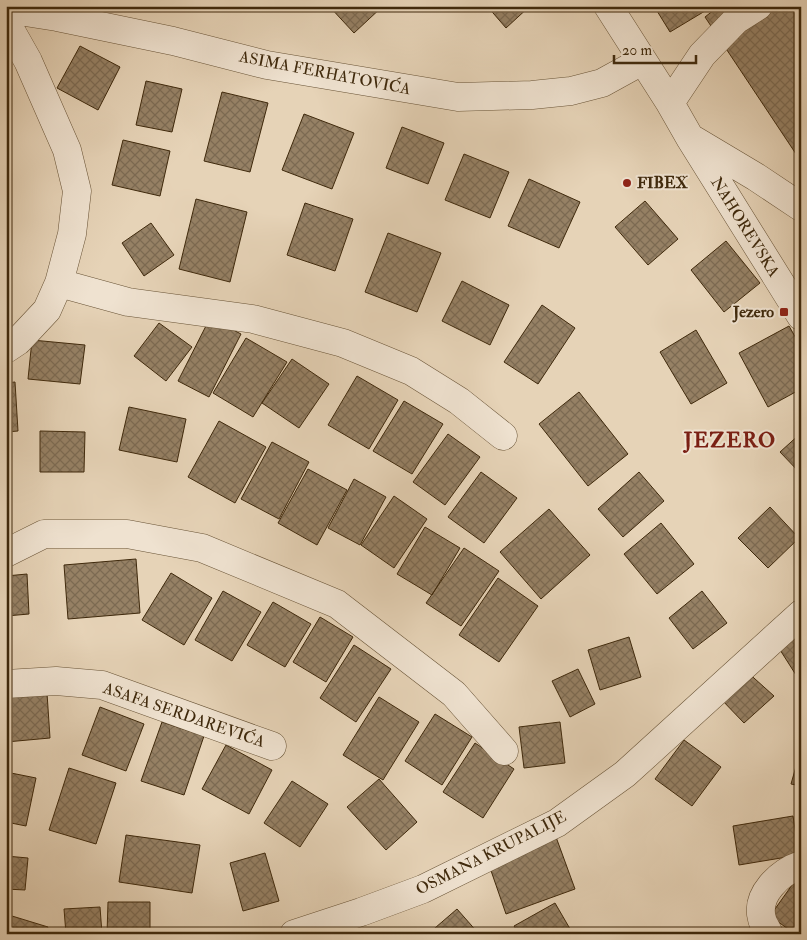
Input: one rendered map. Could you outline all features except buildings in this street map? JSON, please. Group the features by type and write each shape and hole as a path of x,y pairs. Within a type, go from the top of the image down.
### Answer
{"street":[{"name":"NAHOREVSKA","path":"608,6 801,316"},
{"path":"670,103 702,55 736,20 758,6"},
{"name":"ASIMA FERHATOVIĆA","path":"6,9 57,16 267,64 458,97 532,95 571,91 602,83 642,62"},
{"path":"6,22 28,61 67,150 77,191 72,234 59,283 47,310 18,341 6,349"},
{"path":"690,138 756,177 801,207"},
{"path":"59,283 128,302 253,319 343,343 411,370 458,401 502,436"},
{"path":"6,553 44,534 62,533 127,534 202,548 337,604 454,694 504,751"},
{"name":"OSMANA KRUPALIJE","path":"294,934 423,889 557,823 625,774 801,614"},
{"name":"ASAFA SERDAREVIĆA","path":"6,684 56,681 102,685 272,746"},
{"path":"770,934 762,919 761,901 770,887 783,874 801,865"}],"place":[{"name":"FIBEX","path":"627,183"},
{"name":"Jezero","path":"784,312"}],"district":[{"name":"JEZERO","path":"730,440"}]}
